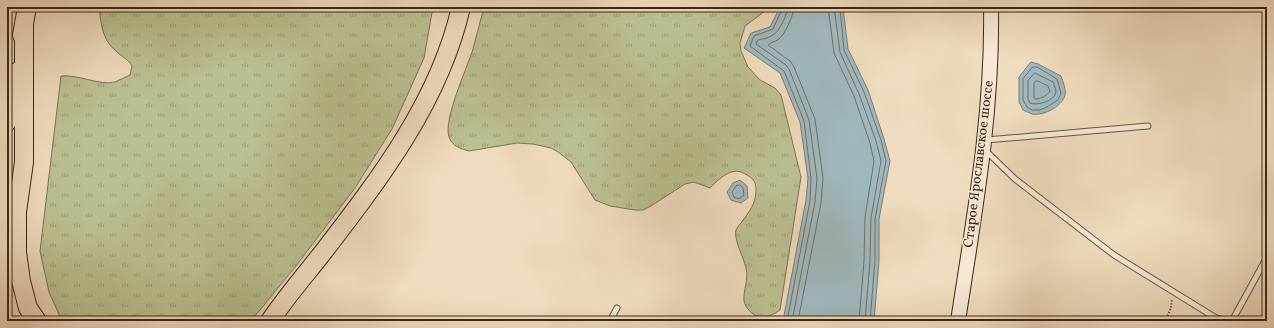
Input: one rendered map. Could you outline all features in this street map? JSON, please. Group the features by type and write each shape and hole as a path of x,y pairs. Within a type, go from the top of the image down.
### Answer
{"highway":[{"path":"271,319 363,200 396,154 419,115 439,75 461,7"},
{"path":"7,122 26,15"},
{"path":"26,15 24,162 17,212 17,252 22,288 28,308 37,321"}],"main road":[{"name":"Старое Ярославское шоссе","path":"958,321 984,145 991,67 991,7"}],"lane":[{"path":"1148,126 998,138 984,145 1015,179 1114,255 1216,318 1227,321"},
{"path":"1232,321 1267,256"},
{"path":"610,321 617,308"}],"path":[{"path":"1165,321 1171,308 1173,292"}],"green space":[{"path":"99,7 433,7 424,58 392,129 355,188 296,266 251,321 62,321 49,292 40,251 61,76 109,83 115,82 130,75 132,66 111,47 108,42 103,31"},
{"path":"484,7 767,7 765,11 745,26 740,43 741,51 748,67 760,80 775,88 781,95 801,177 780,310 764,317 755,315 747,307 744,301 747,272 735,234 737,228 753,204 756,187 754,181 750,177 741,172 737,171 728,173 710,188 694,182 685,184 651,206 643,210 635,210 610,206 595,200 571,162 551,148 533,144 517,143 469,151 452,143 449,137 448,129 449,119 456,94 473,49"}],"water":[{"path":"780,7 843,7 848,49 868,90 884,139 890,161 879,219 879,261 874,321 783,321 806,200 808,178 800,122 780,73 744,48 751,33 770,27"},
{"path":"1031,62 1061,76 1065,88 1065,95 1060,103 1052,110 1041,114 1032,114 1023,110 1019,102 1019,77"},
{"path":"740,180 747,186 748,198 741,203 731,200 727,192 733,183"}]}
